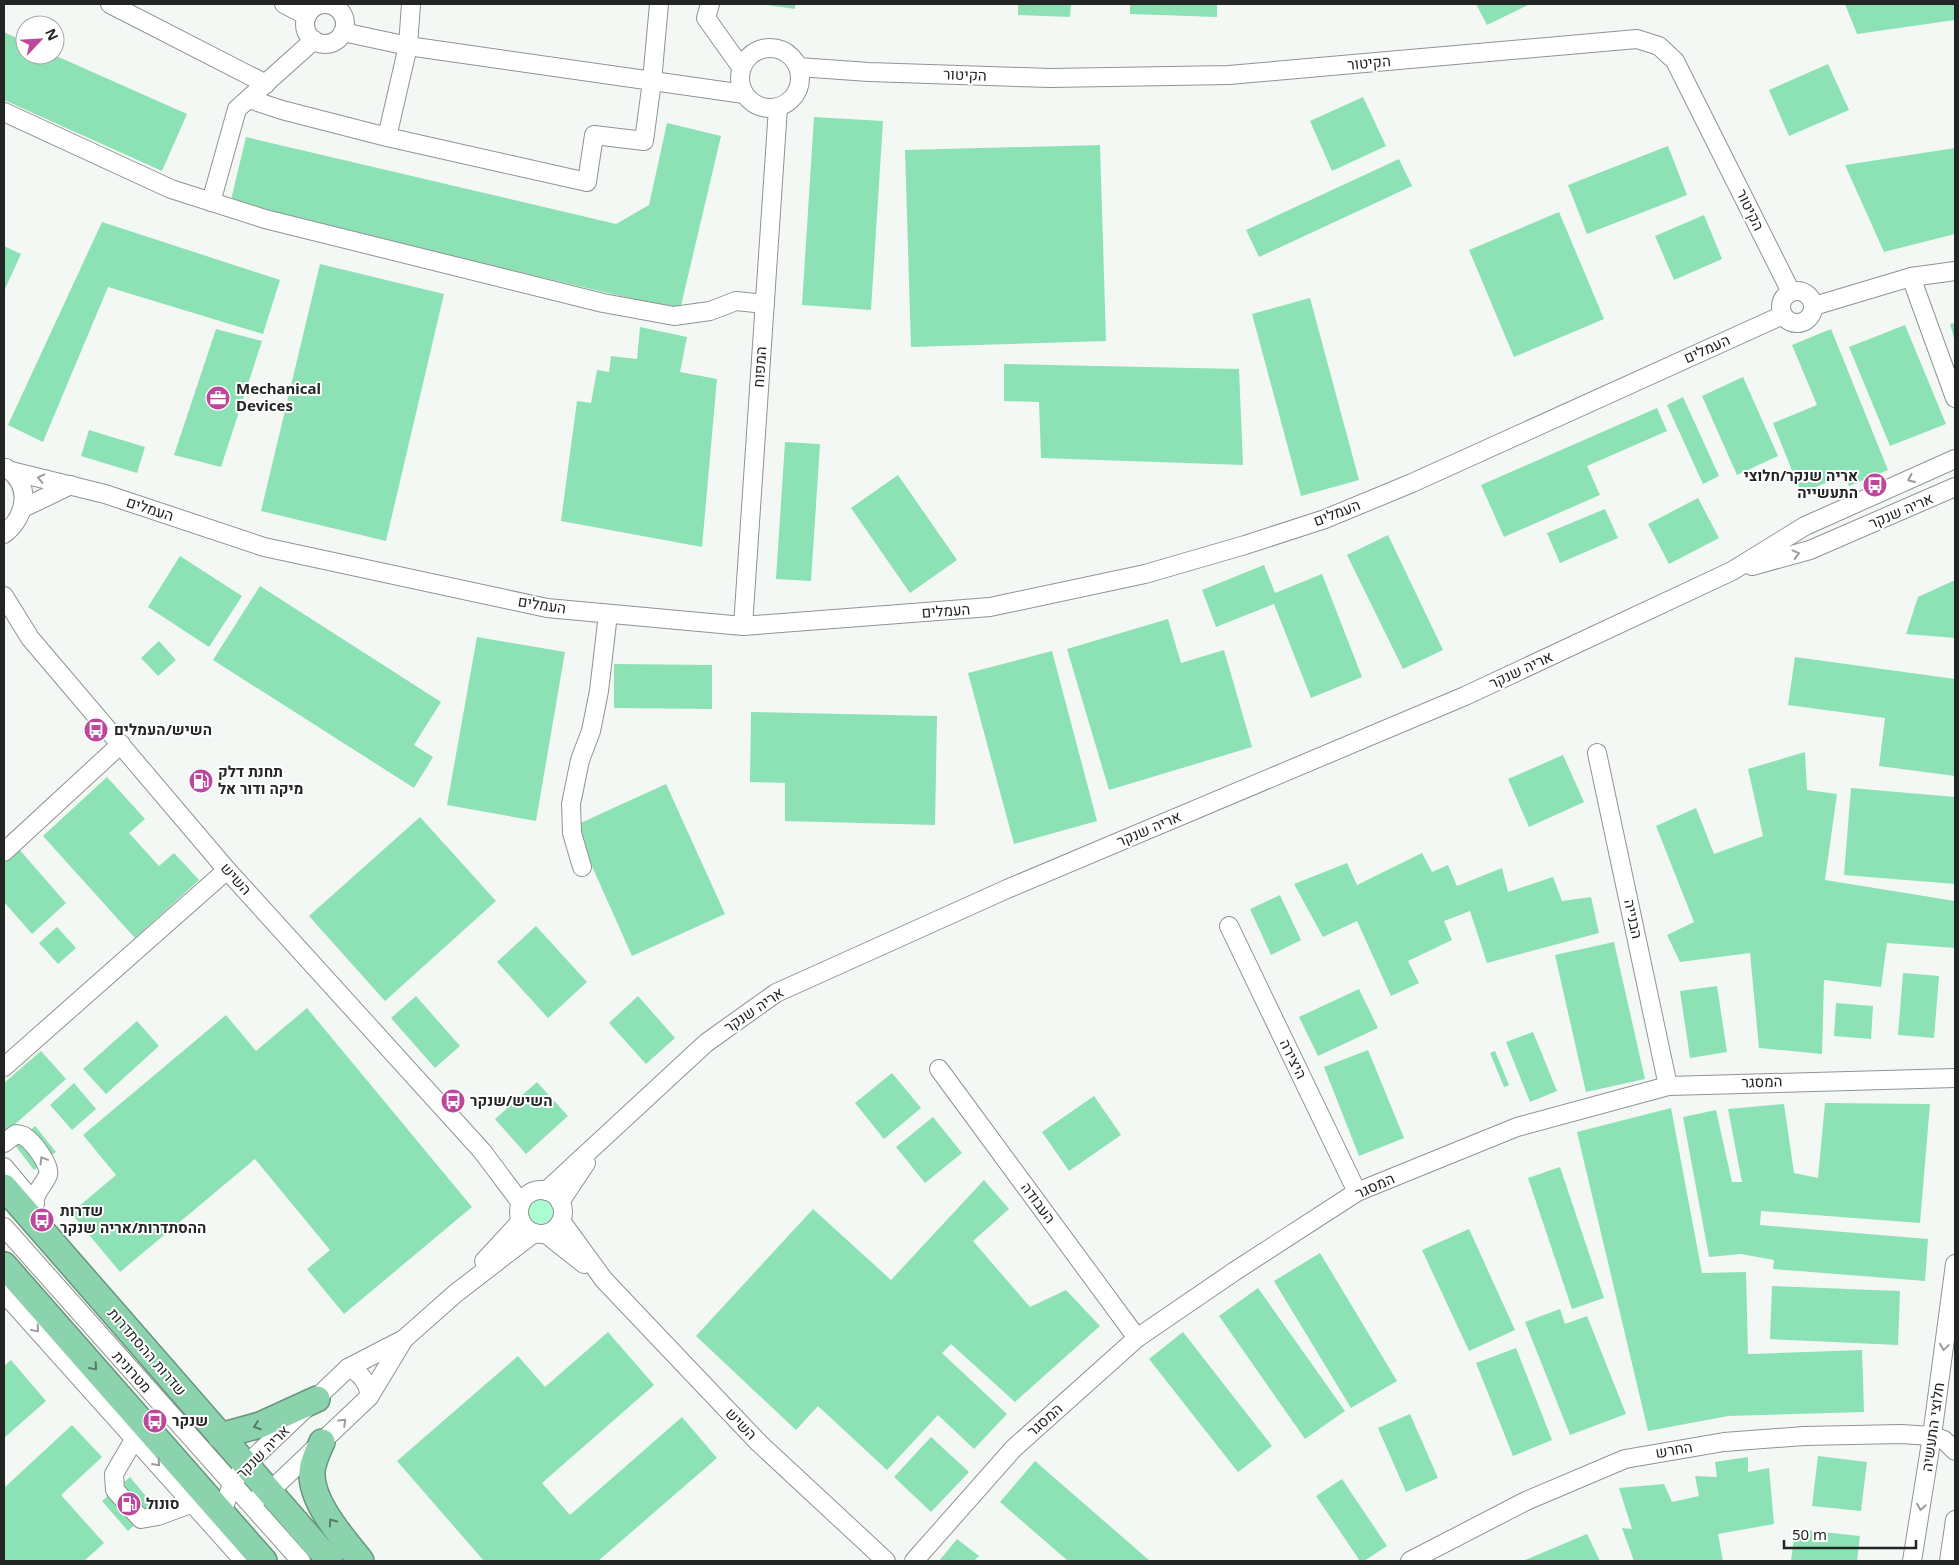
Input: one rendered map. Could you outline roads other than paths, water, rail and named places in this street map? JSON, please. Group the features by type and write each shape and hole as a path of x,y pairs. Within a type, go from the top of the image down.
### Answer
{"highway":[{"name":"שדרות ההסתדרות","path":"4,1187 220,1436 239,1475 259,1497 330,1561"},
{"path":"4,1265 264,1561"},
{"path":"220,1436 260,1426 317,1399"},
{"path":"322,1442 312,1469 315,1494 323,1510 361,1561"}],"street":[{"path":"110,4 266,84"},
{"path":"284,4 307,16"},
{"path":"387,137 408,46 411,4"},
{"path":"248,99 282,110 387,137 587,182 594,135 644,142 659,4"},
{"path":"710,4 706,18 741,67"},
{"path":"321,5 334,5 345,20 343,32 335,42 322,44 314,40 306,28 307,16 310,11 321,5"},
{"path":"343,32 408,46 744,94"},
{"name":"הקיטור","path":"798,67 869,72 1050,78 1229,75 1637,39 1659,46 1675,61 1791,292"},
{"path":"211,202 237,109 314,40"},
{"path":"764,48 775,48 793,58 798,67 799,87 787,104 778,108 758,107 750,102 740,86 739,76 741,67 746,58 754,51 764,48"},
{"name":"המפוח","path":"743,626 778,108"},
{"path":"4,112 171,189 274,221 603,304 674,316 710,310 736,300 765,304"},
{"path":"1814,306 1911,277 1955,271"},
{"path":"1911,277 1955,398"},
{"path":"1796,291 1806,293 1813,301 1814,306 1811,317 1802,324 1790,322 1783,315 1781,304 1786,295 1796,291"},
{"name":"העמלים","path":"8,469 105,494 264,547 547,608 743,626 990,607 1145,574 1325,519 1412,483 1783,315"},
{"name":"אריה שנקר","path":"456,1293 531,1202 706,1043 776,993 1007,890 1465,696 1732,571 1805,526 1955,459"},
{"path":"4,534 14,527 23,508 21,486 8,469"},
{"path":"23,508 71,485"},
{"name":"אריה שנקר","path":"1732,571 1810,550 1955,487"},
{"name":"השיש","path":"4,596 30,638 227,870 482,1151 531,1202"},
{"path":"582,867 572,833 571,804 580,760 591,731 599,691 608,614"},
{"path":"4,852 121,744"},
{"name":"הבנייה","path":"1597,753 1668,1086"},
{"path":"4,1067 227,870"},
{"name":"היצירה","path":"1229,926 1358,1192"},
{"name":"העבודה","path":"939,1069 1137,1338"},
{"name":"המסגר","path":"914,1561 1014,1448 1137,1338 1235,1271 1358,1192 1517,1127 1668,1086 1955,1078"},
{"path":"4,1143 16,1134 24,1136 45,1160 49,1170 48,1177 34,1196 34,1203"},
{"name":"אריה שנקר","path":"560,1202 600,1141"},
{"path":"4,1167 198,1394 220,1436"},
{"path":"556,1197 560,1202 562,1208 561,1221 557,1227 540,1233 528,1230 531,1202 556,1197"},
{"name":"השיש","path":"561,1221 604,1280 759,1443 886,1561"},
{"name":"מטרונית","path":"4,1227 239,1475"},
{"name":"אריה שנקר","path":"222,1513 239,1475 348,1368 404,1339 456,1293 540,1233"},
{"name":"השיש","path":"540,1233 604,1280"},
{"name":"חלוצי התעשיה","path":"1912,1561 1932,1436 1955,1264"},
{"path":"4,1293 244,1561"},
{"path":"56,1324 56,1352"},
{"name":"אריה שנקר","path":"222,1513 259,1497 322,1442 369,1397 404,1339"},
{"path":"348,1368 357,1372 367,1385 369,1397"},
{"name":"החרש","path":"1410,1561 1526,1500 1625,1459 1724,1442 1795,1436 1901,1434 1932,1436 1944,1440 1955,1451"},
{"path":"135,1438 114,1474 115,1490 141,1519 158,1516 193,1503"},
{"path":"259,1497 301,1561"},
{"path":"1949,1561 1955,1520"}],"place":[{"name":"Mechanical Devices","path":"218,398"},
{"name":"אריה שנקר/חלוצי התעשייה","path":"1875,485"},
{"name":"השיש/העמלים","path":"96,730"},
{"name":"תחנת דלק מיקה ודור אל","path":"201,781"},
{"name":"השיש/שנקר","path":"453,1101"},
{"name":"שדרות ההסתדרות/אריה שנקר","path":"42,1220"},
{"name":"שנקר","path":"155,1421"},
{"name":"סונול","path":"129,1504"}]}
